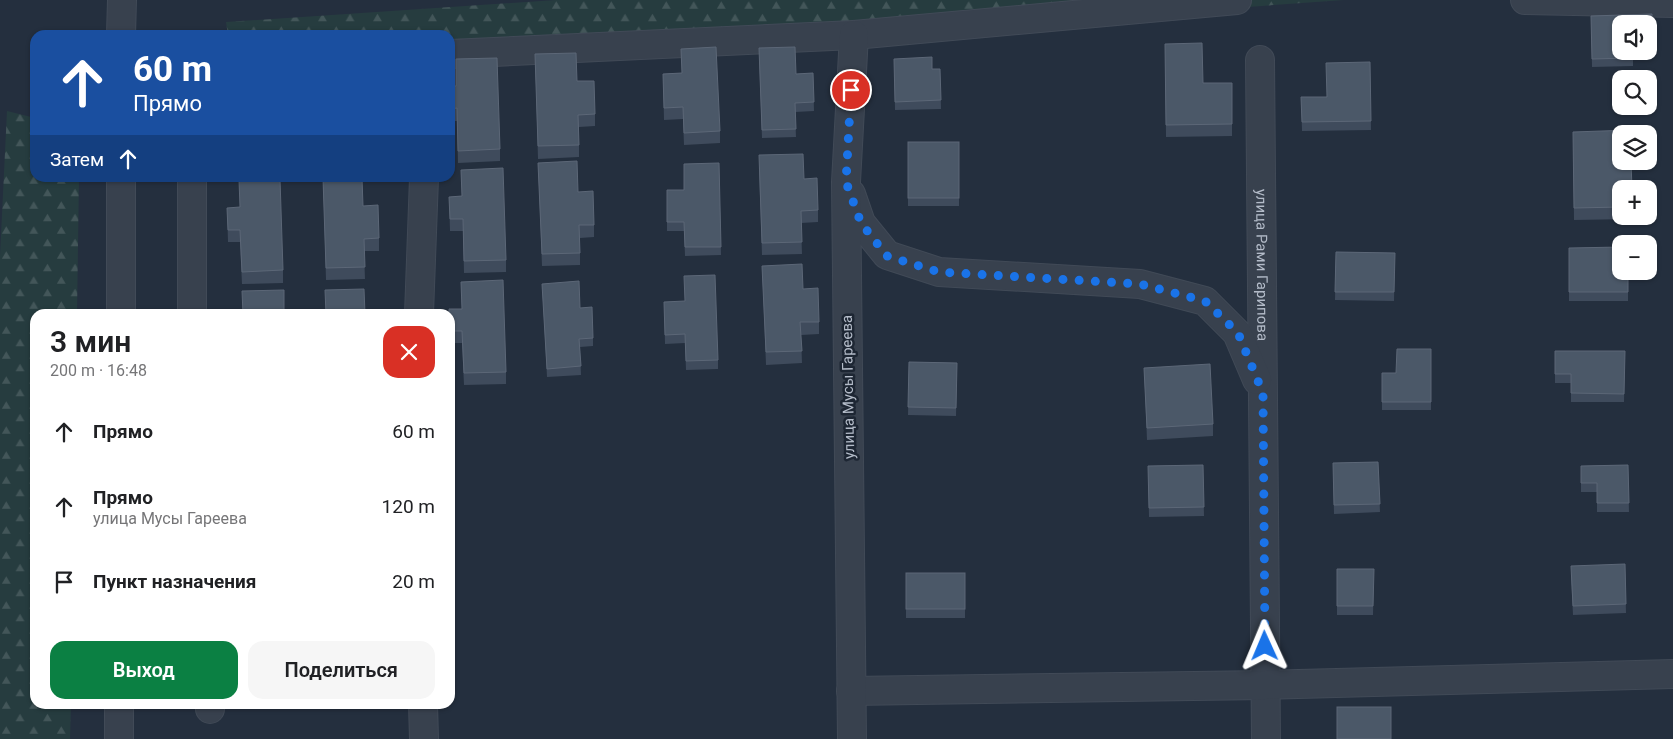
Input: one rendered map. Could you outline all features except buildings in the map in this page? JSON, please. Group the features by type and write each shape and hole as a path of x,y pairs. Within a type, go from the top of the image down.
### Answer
{"street":[{"path":"121,30 122,0"},
{"path":"455,54 854,36 1238,0"},
{"path":"1525,0 1673,3"},
{"name":"улица Мусы Гареева","path":"852,739 846,182 854,36"},
{"name":"улица Рами Гарипова","path":"1260,60 1266,739"},
{"path":"121,182 121,309"},
{"path":"192,182 192,309"},
{"path":"419,309 424,182"},
{"path":"846,182 861,223 887,256 939,272 1140,284 1205,301 1238,333 1263,393"},
{"path":"851,691 1265,685 1673,674"},
{"path":"119,709 119,739"},
{"path":"423,709 424,739"}],"green space":[{"path":"556,0 1344,0 455,64 455,30 227,30 226,22"},
{"path":"7,111 30,117 30,182 79,182 77,309 30,309 30,709 71,709 70,739 0,739 0,256"}],"route":[{"path":"851,90 846,182 861,223 887,256 939,272 1140,284 1205,301 1238,333 1263,393 1265,646"}]}
